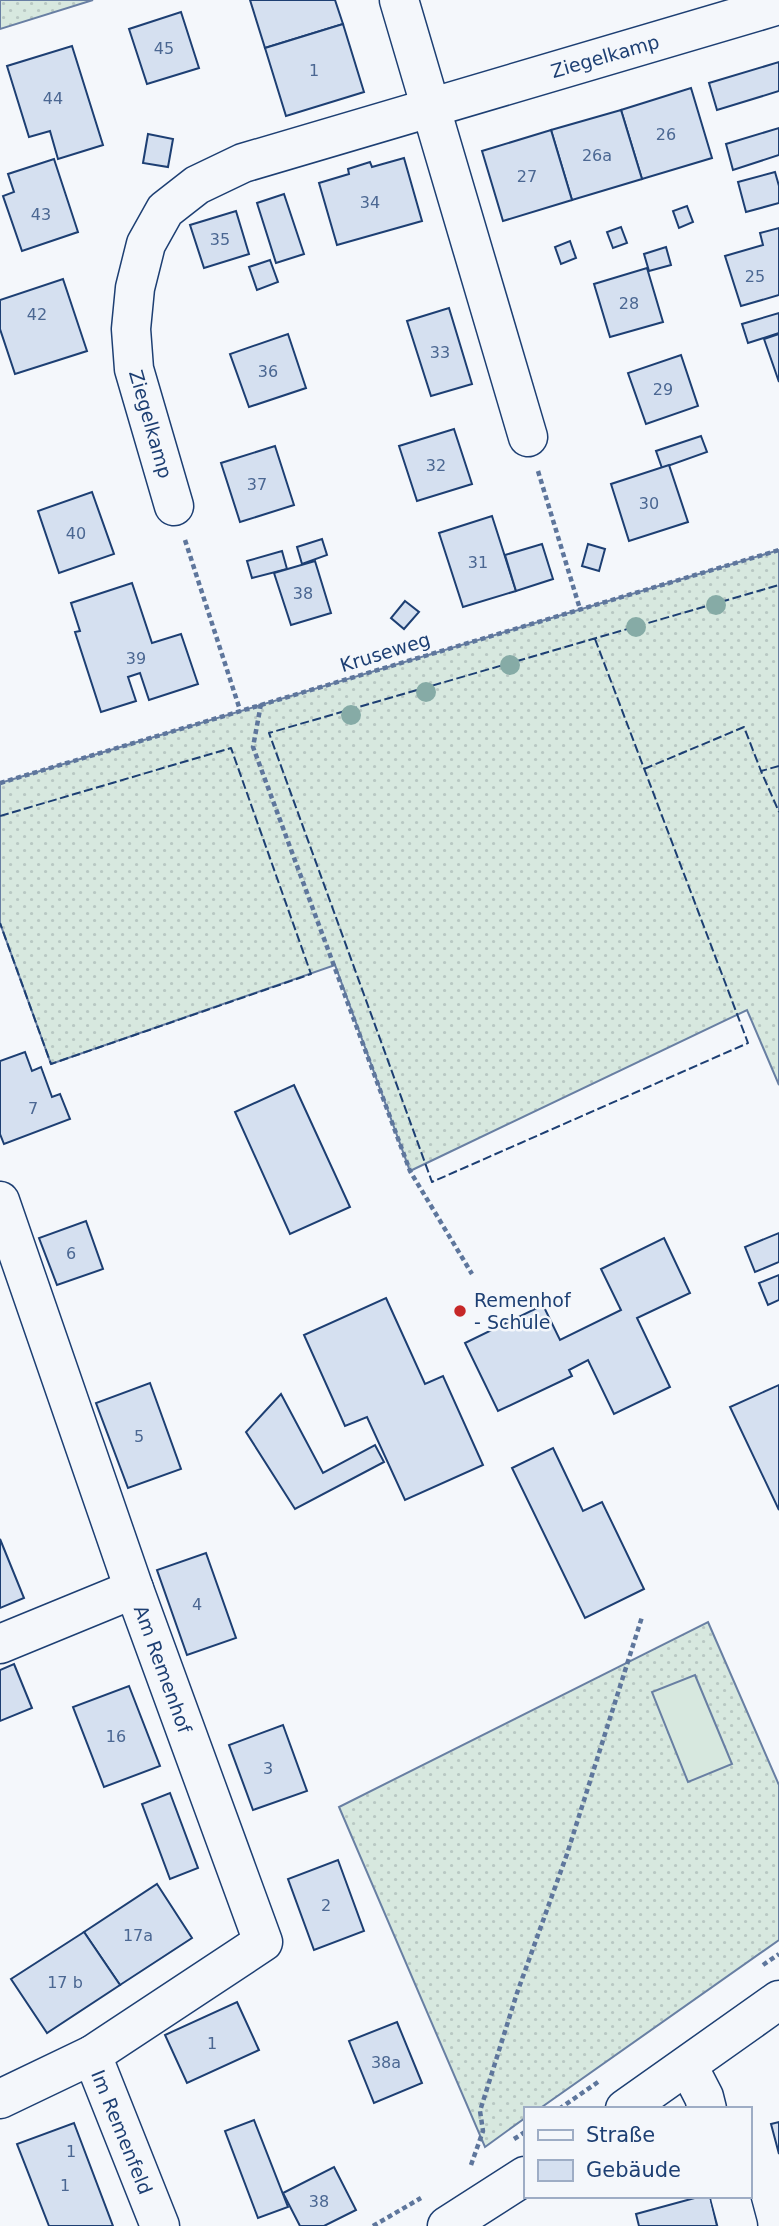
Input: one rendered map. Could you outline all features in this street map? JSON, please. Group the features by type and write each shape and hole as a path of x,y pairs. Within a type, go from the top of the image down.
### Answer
{"street":[{"path":"399,0 528,437"},
{"name":"Ziegelkamp","path":"174,506 134,369 131,329 135,288 146,244 165,210 197,185 243,163 770,5"},
{"name":"Am Remenhof","path":"0,1201 10,1265 134,1589 263,1942 92,2054"},
{"path":"0,1644 134,1589"},
{"path":"628,2107 779,2000"},
{"name":"Im Remenfeld","path":"0,2099 92,2054 160,2226"},
{"path":"688,2066 706,2107"},
{"path":"447,2226 524,2177"},
{"path":"731,2198 738,2226"}],"path":[{"path":"528,437 580,609"},
{"path":"174,506 240,710"},
{"name":"Kruseweg","path":"0,783 779,550"},
{"path":"261,704 253,747 410,1171 472,1274"},
{"path":"470,2170 484,2132 480,2111 517,1993 567,1854 642,1617"}],"shaded area":[{"path":"0,0 93,0 0,29"},
{"path":"779,550 779,1085 747,1010 410,1171 335,965 51,1064 0,923 0,783"},
{"path":"708,1622 779,1785 779,1940 542,2107 524,2107 524,2119 485,2147 339,1807"},
{"path":"695,1675 732,1764 688,1782 652,1692"}],"building":[{"path":"250,0 335,0 343,24 265,48"},
{"path":"181,12 199,68 147,84 129,29"},
{"path":"343,24 364,92 286,116 265,48"},
{"path":"72,46 103,145 58,159 50,131 29,137 7,66"},
{"path":"779,62 779,91 717,110 709,83"},
{"path":"691,88 712,158 642,179 621,110"},
{"path":"621,110 642,179 572,200 551,130"},
{"path":"779,128 779,155 733,170 726,144"},
{"path":"551,130 572,200 503,221 482,151"},
{"path":"148,134 173,139 168,167 143,163"},
{"path":"404,158 422,221 337,245 319,183 349,174 348,169 370,162 372,167"},
{"path":"54,159 78,232 22,251 3,196 14,192 8,174"},
{"path":"775,172 779,186 779,203 746,212 738,182"},
{"path":"284,194 304,254 276,263 257,203"},
{"path":"687,206 693,222 679,228 673,211"},
{"path":"236,211 249,254 204,268 190,225"},
{"path":"621,227 627,243 613,248 607,232"},
{"path":"779,228 779,295 741,306 725,256 763,245 760,233"},
{"path":"570,241 576,258 561,264 555,247"},
{"path":"666,247 671,265 649,271 644,254"},
{"path":"270,260 278,282 257,290 249,267"},
{"path":"647,268 663,322 610,337 594,284"},
{"path":"63,279 87,351 15,374 0,329 0,300"},
{"path":"449,308 472,384 431,396 407,321"},
{"path":"779,313 779,333 748,343 742,324"},
{"path":"288,334 306,388 249,407 230,354"},
{"path":"779,334 779,382 764,339"},
{"path":"681,355 698,406 646,424 628,373"},
{"path":"454,429 472,484 417,501 399,446"},
{"path":"701,436 707,452 662,468 656,451"},
{"path":"275,446 294,505 240,522 221,463"},
{"path":"669,465 688,522 629,541 611,484"},
{"path":"92,492 114,554 59,573 38,511"},
{"path":"492,516 516,591 463,607 439,533"},
{"path":"322,539 327,555 302,564 297,547"},
{"path":"542,544 553,579 516,591 505,555"},
{"path":"588,544 605,549 599,571 582,566"},
{"path":"282,551 287,569 252,578 247,561"},
{"path":"315,561 331,613 291,625 274,573"},
{"path":"132,583 152,643 181,634 198,684 149,700 140,673 128,677 136,701 101,712 75,632 80,631 71,603"},
{"path":"405,601 419,612 404,629 391,618"},
{"path":"25,1052 32,1071 41,1067 52,1097 60,1094 70,1119 4,1144 0,1134 0,1061"},
{"path":"294,1085 350,1207 290,1234 235,1112"},
{"path":"86,1221 103,1269 57,1285 39,1238"},
{"path":"779,1233 779,1262 755,1272 745,1247"},
{"path":"664,1238 690,1293 637,1318 670,1387 614,1414 588,1360 569,1370 572,1376 498,1411 465,1343 543,1305 560,1340 621,1310 601,1269"},
{"path":"779,1275 779,1300 768,1305 759,1283"},
{"path":"386,1298 425,1384 443,1376 483,1465 405,1500 367,1417 345,1426 304,1335"},
{"path":"150,1383 181,1469 128,1488 96,1403"},
{"path":"779,1385 779,1510 730,1407"},
{"path":"281,1394 323,1473 375,1445 384,1462 295,1509 246,1432"},
{"path":"553,1448 583,1511 602,1502 644,1589 585,1618 512,1468"},
{"path":"0,1539 24,1598 0,1608"},
{"path":"206,1553 236,1638 187,1655 157,1570"},
{"path":"14,1664 32,1708 0,1721 0,1670"},
{"path":"129,1686 160,1766 104,1787 73,1707"},
{"path":"283,1725 307,1791 253,1810 229,1745"},
{"path":"170,1793 198,1868 170,1879 142,1804"},
{"path":"338,1860 364,1931 314,1950 288,1879"},
{"path":"157,1884 192,1938 120,1985 84,1932"},
{"path":"84,1932 120,1985 47,2033 11,1979"},
{"path":"237,2002 259,2050 187,2083 165,2035"},
{"path":"397,2022 422,2083 374,2103 349,2041"},
{"path":"254,2120 288,2207 258,2218 225,2131"},
{"path":"779,2122 779,2154 771,2124"},
{"path":"74,2123 113,2226 49,2226 17,2144"},
{"path":"334,2167 356,2210 324,2226 300,2226 283,2193"},
{"path":"695,2198 710,2198 717,2226 639,2226 636,2214"}],"fence":[{"path":"595,639 748,1043 432,1182 269,733 779,585"},
{"path":"644,769 744,727 761,771"},
{"path":"0,816 231,748 311,974 51,1064 0,923"},
{"path":"779,766 761,771 779,812"}],"place":[{"name":"Remenhof - Schule","path":"460,1311"}]}
